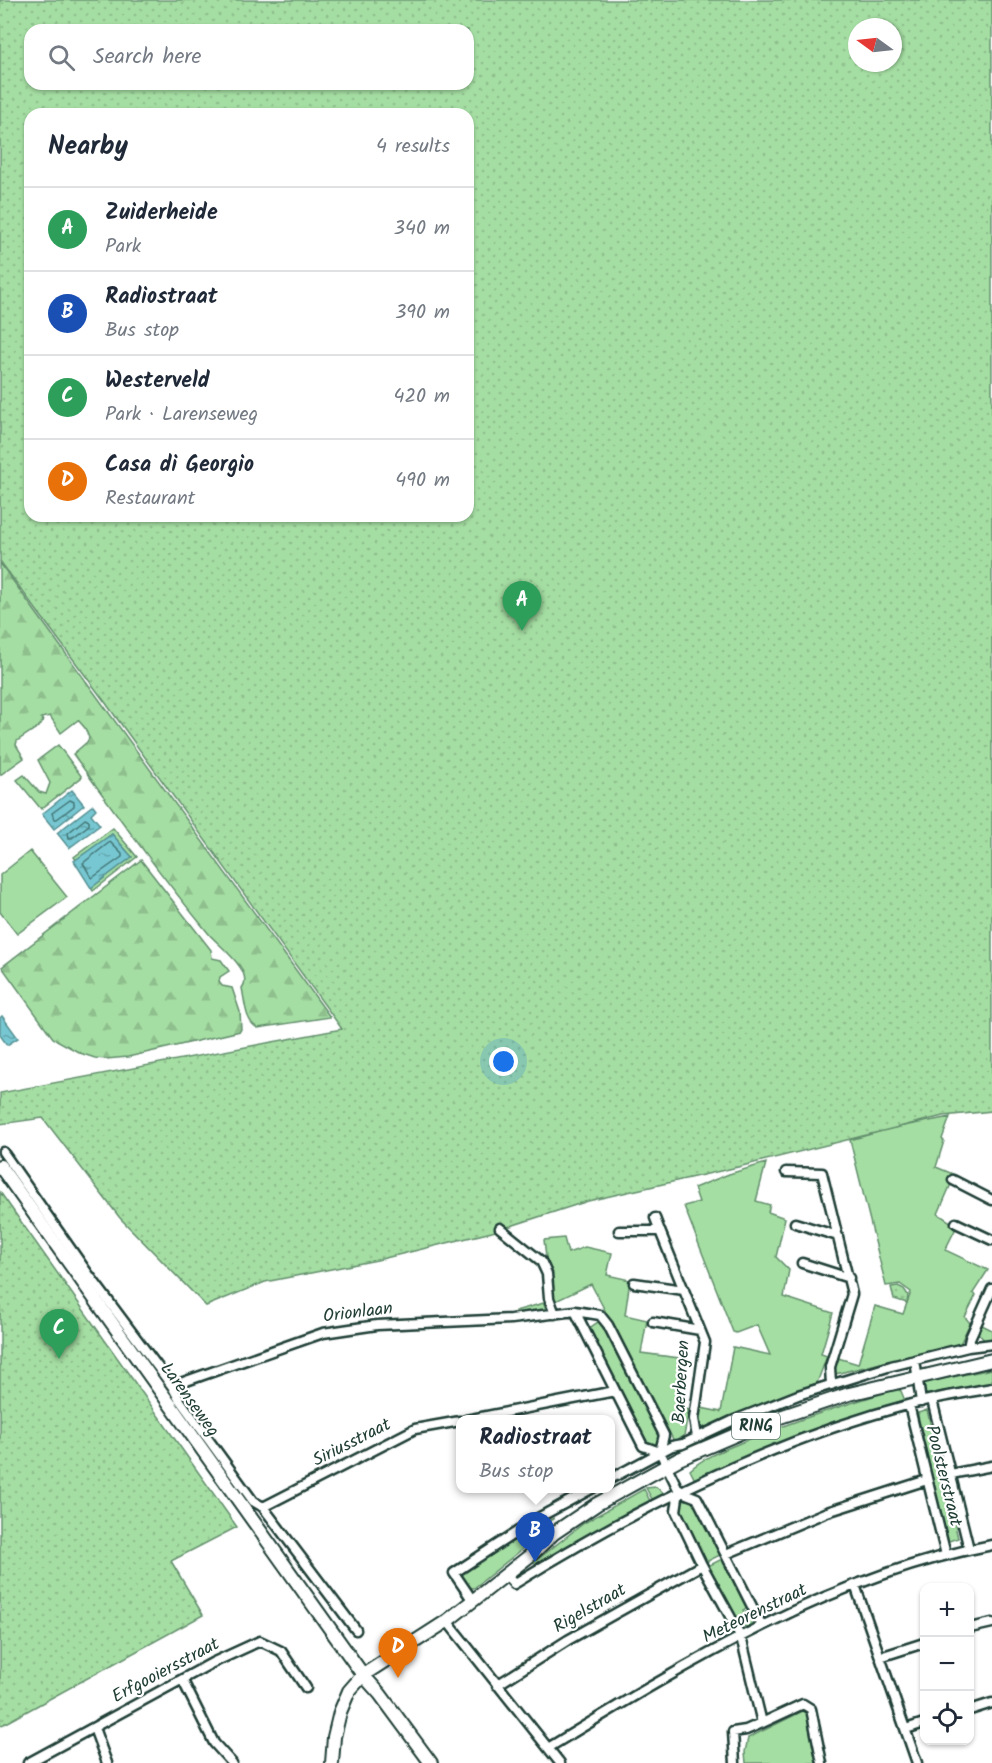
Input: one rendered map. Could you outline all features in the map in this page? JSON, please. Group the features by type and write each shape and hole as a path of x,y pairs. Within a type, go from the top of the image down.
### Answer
{"main road":[{"name":"Larenseweg","path":"0,1166 348,1655 431,1763"},
{"name":"RING","path":"332,1763 339,1712 349,1690 363,1675 447,1621 532,1554 554,1533 597,1504 667,1466 758,1426 849,1394 884,1378 917,1368 962,1361 986,1361"}],"street":[{"name":"Larenseweg","path":"3,1152 253,1501 264,1507 356,1630"},
{"path":"786,1172 822,1173 849,1278 852,1294 830,1367 831,1384"},
{"path":"953,1180 992,1200"},
{"name":"Baerbergen","path":"655,1218 705,1342 694,1419 697,1437"},
{"path":"795,1223 838,1236"},
{"path":"956,1223 992,1240"},
{"path":"500,1228 542,1261 547,1274 549,1298 555,1314"},
{"path":"619,1232 660,1231"},
{"path":"802,1263 849,1278"},
{"path":"634,1283 684,1290"},
{"path":"968,1347 992,1289"},
{"name":"Orionlaan","path":"172,1386 323,1333 377,1325 575,1311 600,1315 608,1325 664,1435 660,1452 679,1491 676,1511 740,1638 762,1723"},
{"name":"Orionlaan","path":"575,1311 643,1446 660,1452"},
{"name":"Baerbergen","path":"653,1322 700,1330"},
{"path":"615,1476 660,1452 768,1407 831,1384 917,1368 968,1347 992,1344"},
{"path":"917,1368 921,1402"},
{"path":"506,1575 514,1584 592,1537 679,1491 764,1453 909,1405 992,1388"},
{"path":"487,1415 615,1391"},
{"name":"Poolsterstraat","path":"932,1400 969,1550"},
{"name":"Poolsterstraat","path":"909,1405 946,1555"},
{"name":"Siriusstraat","path":"264,1507 415,1430 456,1422"},
{"path":"951,1474 992,1466"},
{"path":"726,1554 827,1512 927,1480"},
{"name":"Orionlaan","path":"679,1491 696,1498 762,1626"},
{"path":"472,1601 453,1572 538,1518 584,1493"},
{"name":"Meteorenstraat","path":"548,1748 651,1685 762,1626 855,1585 946,1555 992,1545"},
{"name":"Rigelstraat","path":"497,1685 568,1640 702,1566"},
{"path":"855,1585 917,1763"},
{"path":"447,1621 560,1763"},
{"path":"974,1627 992,1623"},
{"name":"Erfgooiersstraat","path":"28,1763 212,1663 261,1641 281,1651 306,1688"},
{"path":"880,1657 920,1643"},
{"path":"183,1680 214,1743 232,1763"},
{"path":"974,1708 992,1703"},
{"path":"735,1763 733,1732 746,1730 803,1704 811,1709 822,1763"},
{"path":"906,1729 920,1724"},
{"path":"94,1728 107,1763"}],"green space":[{"path":"0,0 992,0 992,1111 943,1116 738,1167 588,1201 492,1232 377,1260 265,1282 206,1306 120,1218 43,1118 0,1124 0,1093 342,1029 0,561"},
{"path":"0,563 330,1017 258,1028 250,1021 242,988 245,982 244,974 240,967 209,934 174,890 73,754 89,738 85,728 78,720 61,733 50,716 41,718 43,721 41,725 17,741 16,745 24,758 0,775"},
{"path":"58,745 82,777 41,809 17,780 24,775 39,792 46,794 50,783 38,760"},
{"path":"113,828 137,857 93,891 91,888 132,857 112,834 76,860 74,857"},
{"path":"30,851 67,897 17,934 0,912 0,875"},
{"path":"141,860 211,950 212,958 221,960 229,971 220,977 219,982 222,986 232,988 240,1012 241,1029 128,1057 95,1058 80,1053 53,1038 2,967"},
{"path":"950,1117 936,1167 953,1174 954,1177 938,1214 957,1226 945,1250 988,1270 973,1293 976,1295 965,1317 970,1323 960,1344 835,1374 838,1358 858,1364 875,1306 903,1314 911,1292 900,1284 886,1286 850,1140 888,1129"},
{"path":"766,1163 756,1201 770,1205 768,1212 785,1218 776,1257 789,1270 784,1297 833,1313 821,1354 827,1356 817,1383 703,1428 698,1422 701,1408 721,1412 733,1347 770,1355 757,1325 733,1332 684,1206 699,1202 694,1188"},
{"path":"0,1192 237,1527 171,1561 203,1615 0,1726"},
{"path":"564,1238 568,1253 585,1247 612,1253 607,1275 630,1280 625,1315 647,1320 641,1353 687,1359 680,1407 689,1410 684,1436 674,1441 591,1284 556,1301 551,1298 544,1240"},
{"path":"898,1286 908,1295 907,1303 894,1299 891,1287"},
{"path":"544,1303 546,1310 515,1315 515,1311"},
{"path":"598,1322 605,1326 661,1436 659,1445 651,1447 645,1443 590,1335 591,1327"},
{"path":"982,1325 992,1330 992,1339 984,1340 978,1333"},
{"path":"992,1369 992,1384 925,1397 922,1383"},
{"path":"897,1389 901,1391 906,1403 817,1429 695,1480 690,1470 724,1449 821,1413"},
{"path":"927,1410 958,1538 949,1541 918,1416 918,1413"},
{"path":"656,1487 666,1495 653,1501 646,1488"},
{"path":"644,1489 651,1503 538,1566 534,1562 584,1523"},
{"path":"685,1498 695,1502 722,1554 706,1562 680,1510 681,1501"},
{"path":"554,1518 526,1546 474,1588 467,1587 469,1586 459,1573 460,1571"},
{"path":"724,1558 749,1608 743,1610 744,1613 750,1609 754,1618 747,1627 737,1623 708,1566"},
{"path":"807,1709 820,1763 746,1763 745,1752 748,1738"}],"water":[{"path":"72,790 84,805 54,829 42,814"},
{"path":"93,805 96,809 91,814 100,825 69,848 57,833"},
{"path":"112,834 132,857 91,888 74,861"},
{"path":"2,1016 18,1038 7,1045 0,1035"}],"place":[{"name":"Zuiderheide","path":"522,631"},
{"name":"Westerveld","path":"59,1359"},
{"name":"Radiostraat","path":"535,1562"},
{"name":"Casa di Georgio","path":"398,1678"}]}
